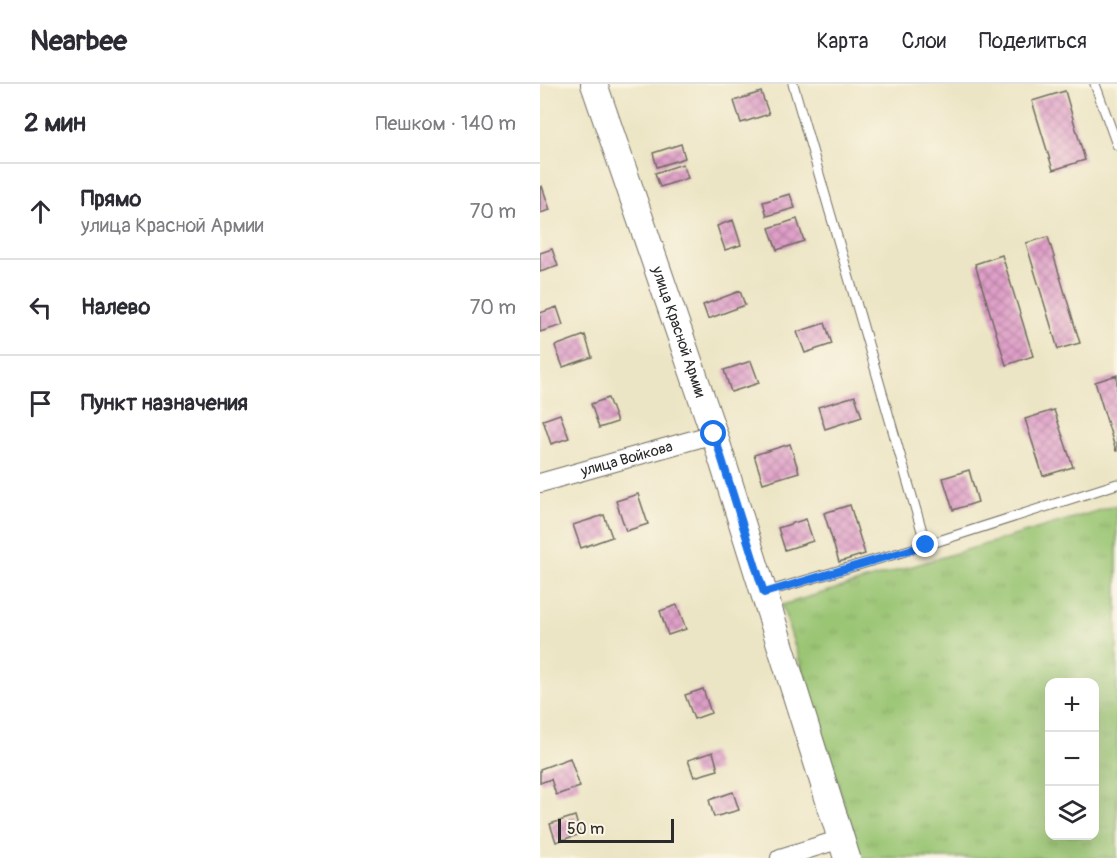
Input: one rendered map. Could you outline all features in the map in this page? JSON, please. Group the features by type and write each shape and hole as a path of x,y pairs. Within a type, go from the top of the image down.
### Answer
{"street":[{"name":"улица Красной Армии","path":"594,84 714,434 844,848"},
{"name":"улица Войкова","path":"540,483 714,434"},
{"path":"780,858 844,848"}],"lane":[{"path":"793,84 926,545"},
{"path":"1095,84 1117,145"},
{"path":"764,593 926,545 1117,484"}],"green space":[{"path":"1117,505 1117,858 861,858 782,605"}],"building":[{"path":"1065,91 1085,160 1053,170 1032,101"},
{"path":"761,92 769,114 741,123 734,101"},
{"path":"681,144 685,158 657,167 653,153"},
{"path":"683,164 688,178 660,187 655,173"},
{"path":"542,186 550,210 540,213 540,187"},
{"path":"790,194 795,208 767,216 763,202"},
{"path":"797,219 804,241 777,250 769,228"},
{"path":"733,220 741,245 725,250 717,226"},
{"path":"1048,237 1080,343 1058,349 1026,243"},
{"path":"552,249 558,266 540,272 540,253"},
{"path":"1002,255 1033,356 1006,365 975,264"},
{"path":"740,291 745,305 708,319 703,305"},
{"path":"557,307 563,325 540,332 540,313"},
{"path":"825,323 832,344 805,353 797,332"},
{"path":"585,335 592,357 563,367 555,346"},
{"path":"751,361 759,383 731,392 724,370"},
{"path":"1117,375 1117,451 1116,451 1095,382"},
{"path":"855,396 862,417 825,429 818,407"},
{"path":"608,398 617,422 599,428 591,404"},
{"path":"1054,410 1073,467 1043,476 1025,419"},
{"path":"560,414 569,438 551,444 543,420"},
{"path":"790,444 799,472 763,483 754,455"},
{"path":"969,470 978,502 953,510 943,478"},
{"path":"638,494 648,524 626,531 616,501"},
{"path":"850,505 865,554 839,562 824,513"},
{"path":"604,515 612,537 581,548 573,525"},
{"path":"806,519 813,541 785,550 778,528"},
{"path":"677,605 686,629 668,635 660,611"},
{"path":"703,689 711,713 694,719 685,695"},
{"path":"713,752 718,770 694,777 688,760"},
{"path":"570,758 580,787 556,795 551,779 540,783 540,769"},
{"path":"733,792 739,810 714,817 709,800"},
{"path":"575,816 580,834 556,842 550,824"}],"route":[{"path":"714,434 764,593 926,545"}]}
